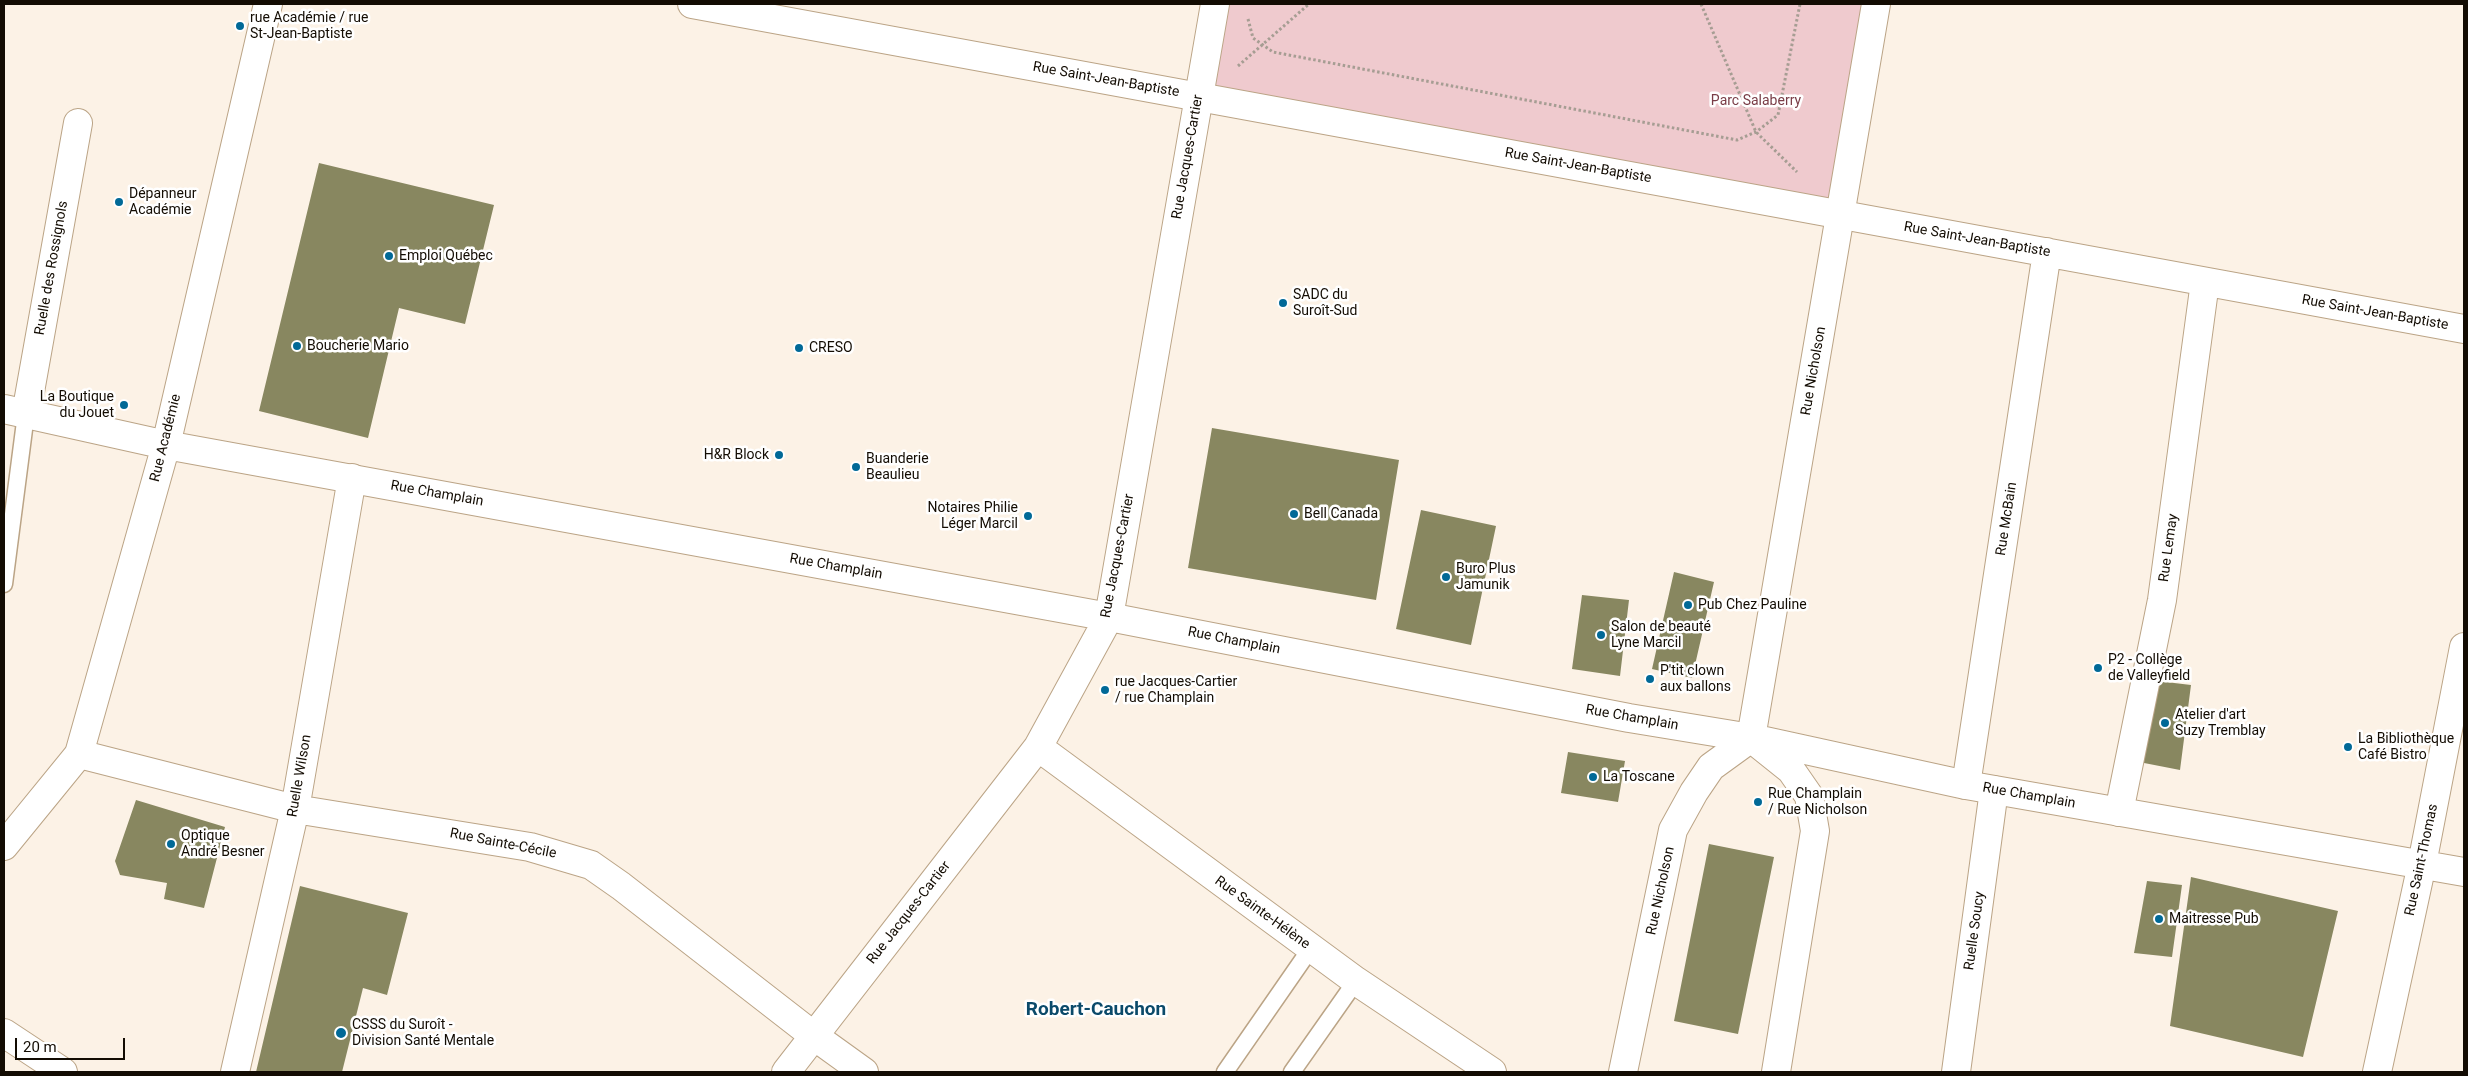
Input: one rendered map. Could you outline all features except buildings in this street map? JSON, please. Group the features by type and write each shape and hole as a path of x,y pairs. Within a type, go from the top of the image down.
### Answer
{"street":[{"name":"Rue Académie","path":"4,846 78,754 166,445 268,4"},
{"name":"Rue Saint-Jean-Baptiste","path":"692,4 2464,329"},
{"name":"Rue Jacques-Cartier","path":"786,1072 1038,747 1108,617 1215,4"},
{"name":"Rue Nicholson","path":"1624,1072 1673,830 1694,792 1711,767 1751,738 1876,4"},
{"name":"Ruelle des Rossignols","path":"15,411 78,123"},
{"name":"Rue McBain","path":"1966,785 2047,252"},
{"name":"Rue Lemay","path":"2119,812 2162,600 2205,282"},
{"name":"Rue Champlain","path":"15,411 166,445 1108,617 1629,718 1751,738 1966,785 2464,872"},
{"name":"Ruelle Wilson","path":"235,1072 295,808 352,478"},
{"name":"Rue Saint-Thomas","path":"2377,1072 2422,864 2458,717 2464,647"},
{"path":"1751,738 1791,770 1808,796 1815,831 1776,1072"},
{"name":"Rue Sainte-Hélène","path":"1038,747 1356,981 1492,1072"},
{"name":"Rue Sainte-Cécile","path":"78,754 295,808 530,847 591,865 622,886 814,1036 864,1072"},
{"name":"Ruelle Soucy","path":"1956,1072 1994,790"},
{"path":"4,1033 63,1072"}],"lane":[{"path":"4,584 15,411"},
{"path":"1225,1072 1311,948"},
{"path":"1292,1072 1356,981"}],"path":[{"path":"1264,45 1309,4"},
{"path":"1701,4 1756,132"},
{"path":"1246,15 1254,38 1273,52 1737,140 1756,132 1778,115 1800,4"}],"green space":[{"name":"Parc Salaberry","path":"1215,4 1876,4 1840,215 1199,97"}],"place":[{"name":"rue Académie / rue St-Jean-Baptiste","path":"240,26"},
{"name":"Dépanneur Académie","path":"119,202"},
{"name":"Emploi Québec","path":"389,256"},
{"name":"SADC du Suroît-Sud","path":"1283,303"},
{"name":"Boucherie Mario","path":"297,346"},
{"name":"CRESO","path":"799,348"},
{"name":"La Boutique du Jouet","path":"124,405"},
{"name":"H&R Block","path":"779,455"},
{"name":"Buanderie Beaulieu","path":"856,467"},
{"name":"Bell Canada","path":"1294,514"},
{"name":"Notaires Philie Léger Marcil","path":"1028,516"},
{"name":"Buro Plus Jamunik","path":"1446,577"},
{"name":"Pub Chez Pauline","path":"1688,605"},
{"name":"Salon de beauté Lyne Marcil","path":"1601,635"},
{"name":"P2 - Collège de Valleyfield","path":"2098,668"},
{"name":"P'tit clown aux ballons","path":"1650,679"},
{"name":"rue Jacques-Cartier / rue Champlain","path":"1105,690"},
{"name":"Atelier d'art Suzy Tremblay","path":"2165,723"},
{"name":"La Bibliothèque Café Bistro","path":"2348,747"},
{"name":"La Toscane","path":"1593,777"},
{"name":"Rue Champlain / Rue Nicholson","path":"1758,802"},
{"name":"Optique André Besner","path":"171,844"},
{"name":"Maitresse Pub","path":"2159,919"},
{"name":"CSSS du Suroît - Division Santé Mentale","path":"341,1033"}],"district":[{"name":"Robert-Cauchon","path":"1096,1010"}]}
